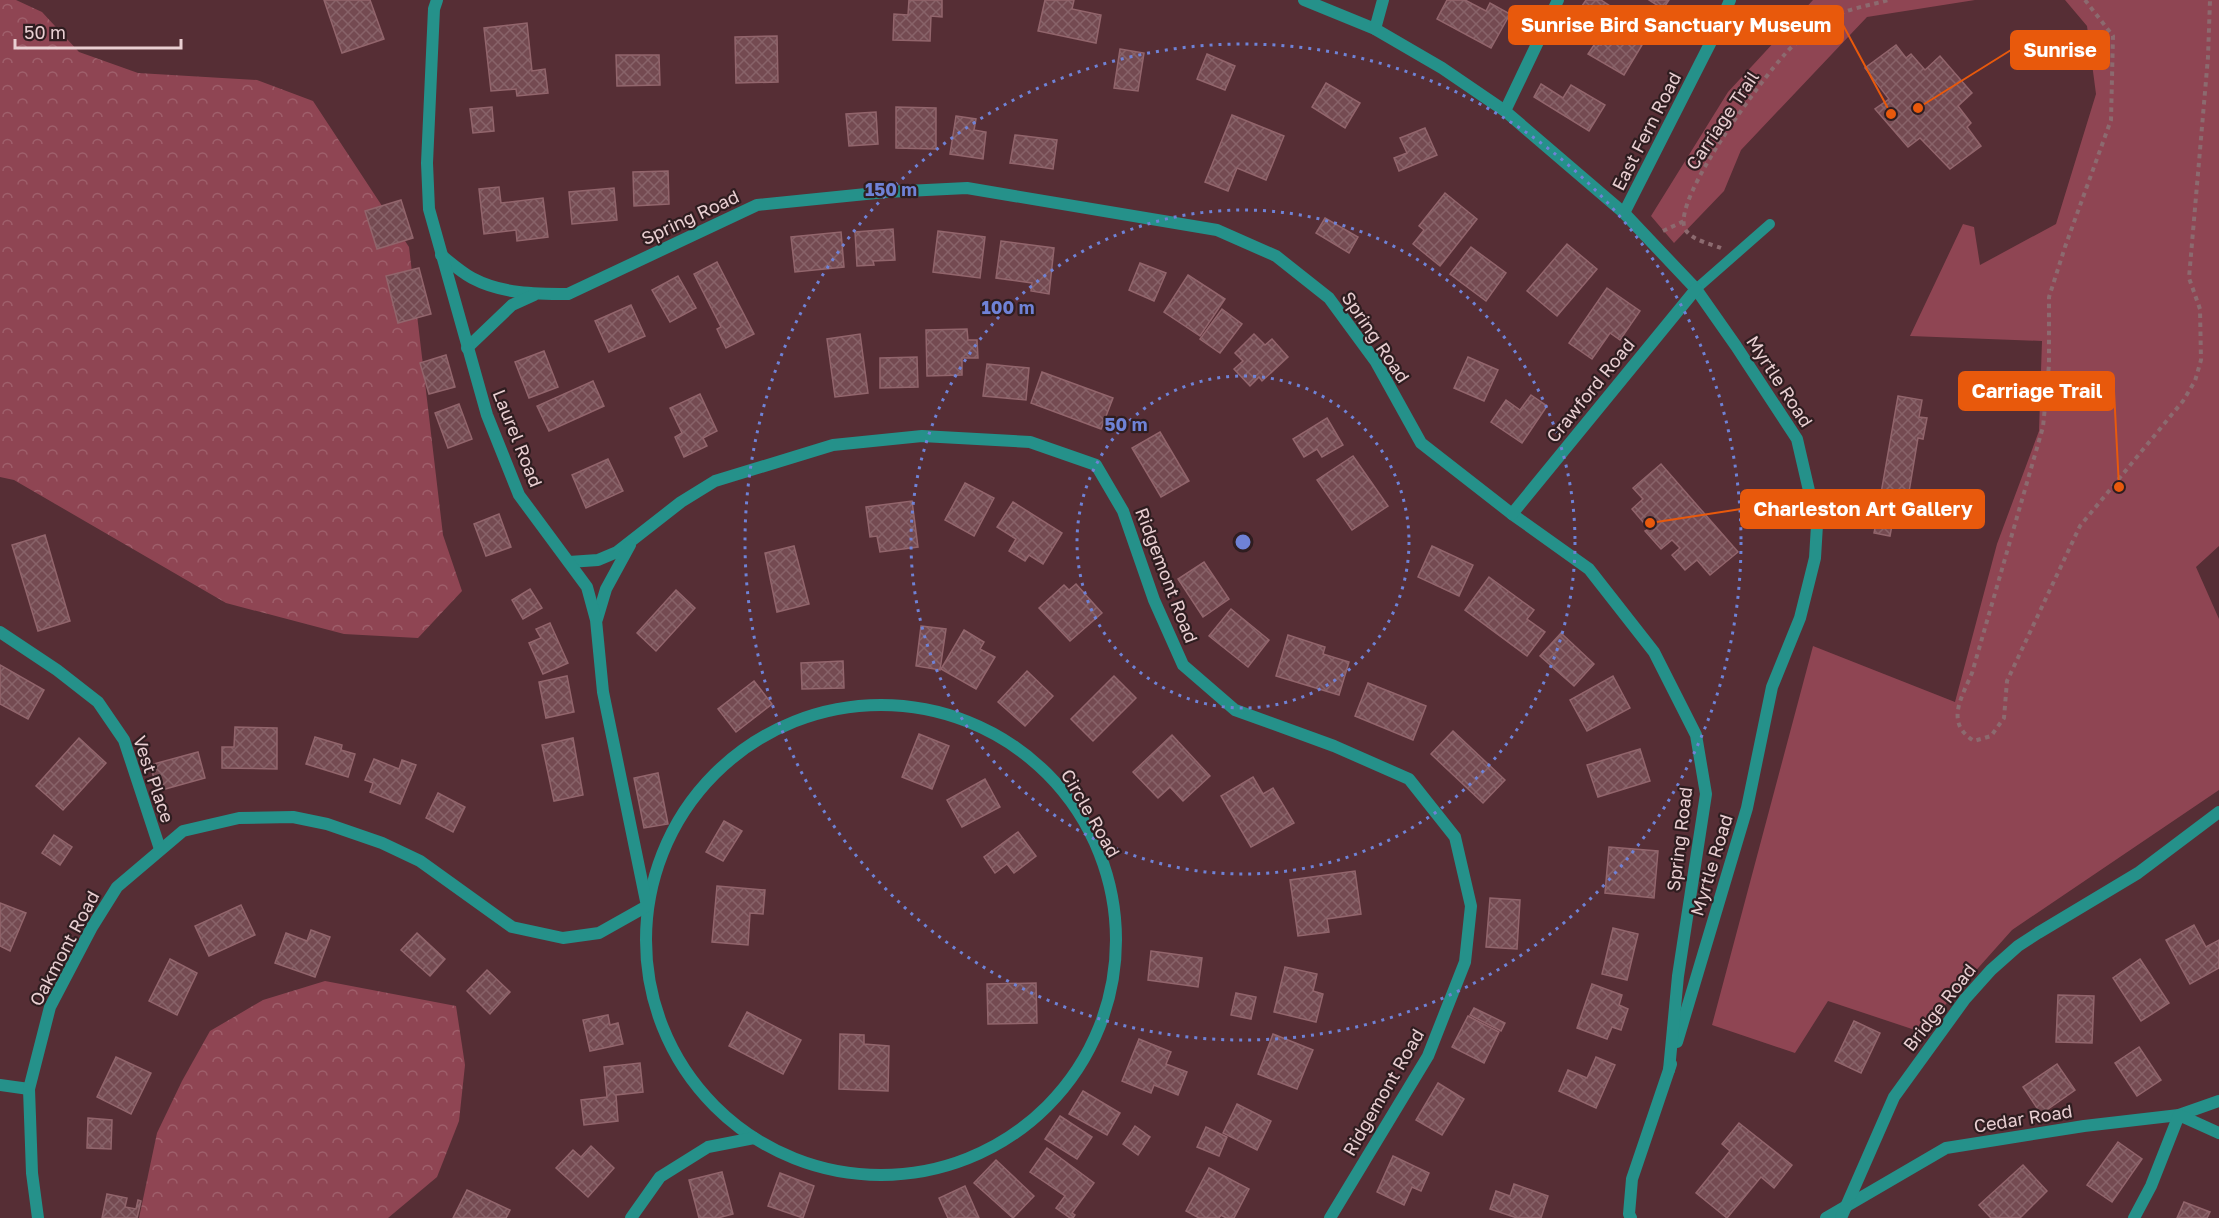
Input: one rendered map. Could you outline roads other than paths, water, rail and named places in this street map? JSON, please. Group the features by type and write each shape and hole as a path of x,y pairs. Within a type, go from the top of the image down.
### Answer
{"street":[{"name":"Laurel Road","path":"437,0 434,9 427,163 429,209 487,416 519,495 587,587 597,620 603,692 647,906"},
{"name":"Myrtle Road","path":"1304,0 1375,29 1442,68 1505,111 1624,213 1696,289 1797,439 1817,525 1815,558 1800,618 1772,687 1747,808 1669,1070 1632,1179 1629,1214 1631,1218"},
{"path":"1375,29 1383,0"},
{"path":"1505,111 1558,0"},
{"name":"East Fern Road","path":"1624,213 1730,0"},
{"name":"Spring Road","path":"441,255 471,277 506,291 568,294 757,205 886,192 967,188 1217,230 1276,256 1329,298 1376,362 1421,443 1512,514 1589,569 1654,652 1696,735 1706,794 1678,976 1669,1070"},
{"name":"Crawford Road","path":"1512,514 1696,289"},
{"name":"Spring Road","path":"467,348 512,305 535,294"},
{"name":"Ridgemont Road","path":"569,562 607,558 681,502 715,481 833,445 922,436 1030,442 1096,465 1124,511 1154,600 1183,665 1234,710 1334,746 1408,779 1455,837 1472,906 1465,962 1428,1056 1330,1218"},
{"name":"Ridgemont Road","path":"597,620 606,589 632,541"},
{"name":"Vest Place","path":"0,632 57,670 98,702 124,740 160,849"},
{"name":"Circle Road","path":"882,703 953,714 1042,765 1113,886 1119,937 1113,991 1083,1064 1050,1106 994,1147 968,1159 911,1173 854,1174 797,1160 754,1138 712,1104 684,1070 652,998 645,934 647,906 653,878 702,785 739,751 797,718 849,705 882,703"},
{"name":"Bridge Road","path":"1844,1212 1894,1097 1965,999 1991,970 2018,946 2138,873 2219,812"},
{"name":"Oakmont Road","path":"38,1218 32,1173 29,1089 50,1007 92,927 117,887 183,831 240,818 293,817 338,828 382,843 420,861 512,927 563,938 598,933 647,906"},
{"path":"0,1086 29,1089"},
{"name":"Cedar Road","path":"1844,1212 1946,1148 2084,1126 2179,1115 2219,1101"},
{"path":"2134,1218 2151,1186 2179,1115 2219,1133"},
{"path":"631,1218 660,1177 708,1147 754,1138"},
{"path":"1826,1218 1844,1212"}],"lane":[{"path":"1696,289 1770,224"}],"place":[{"name":"Sunrise","path":"1918,108"},
{"name":"Sunrise Bird Sanctuary Museum","path":"1891,114"},
{"name":"Carriage Trail","path":"2119,487"},
{"name":"Charleston Art Gallery","path":"1650,523"}]}
